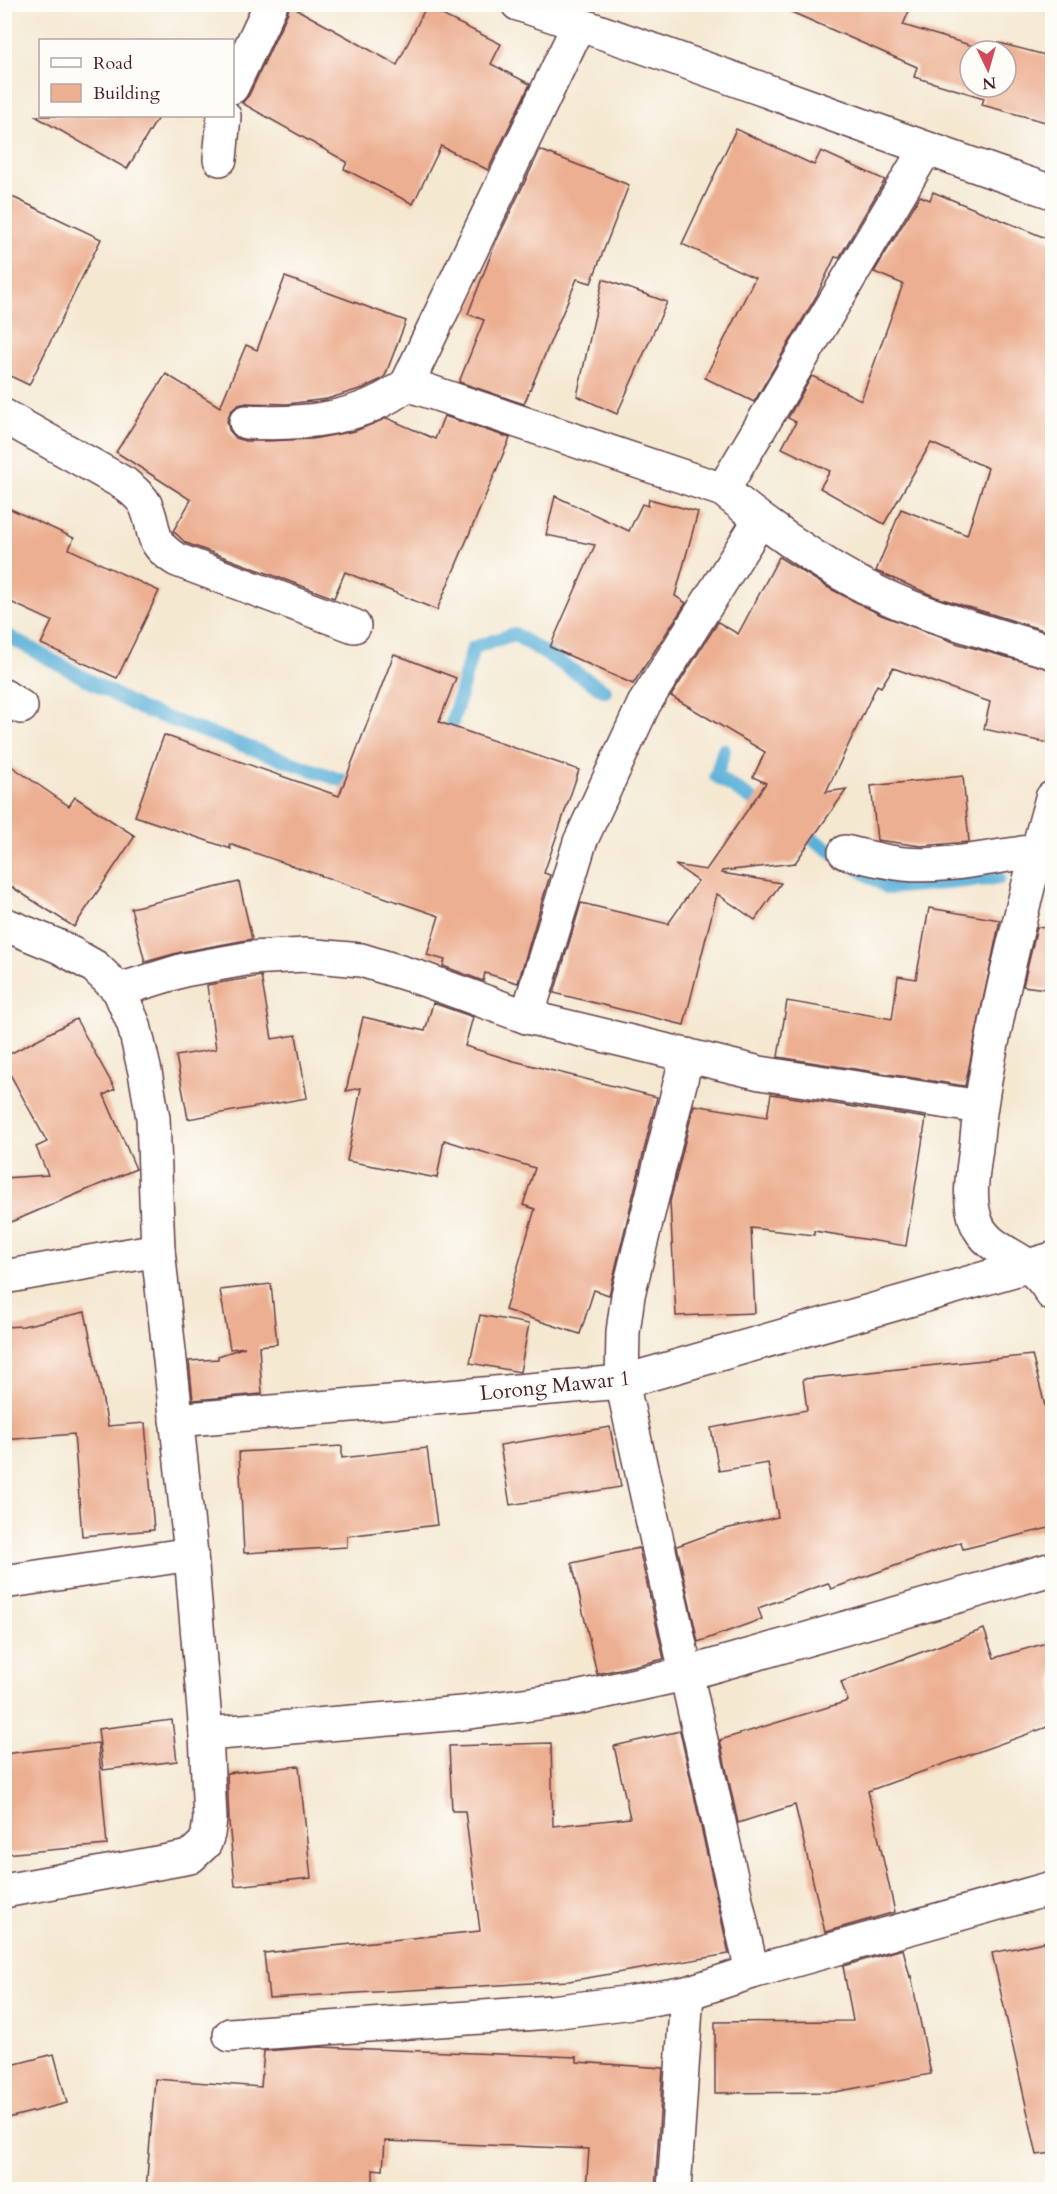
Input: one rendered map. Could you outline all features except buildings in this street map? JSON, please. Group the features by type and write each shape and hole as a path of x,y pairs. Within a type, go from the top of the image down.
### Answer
{"street":[{"path":"234,83 271,4"},
{"path":"518,4 925,150 1053,192"},
{"path":"246,422 282,424 336,416 381,403 407,384 579,24"},
{"path":"220,159 224,117"},
{"path":"723,490 925,150"},
{"path":"407,384 723,490 759,520 864,586 942,618 1053,652"},
{"path":"4,416 125,484 136,493 144,502 158,545 177,560 354,626"},
{"path":"527,1017 580,842 644,704 759,520"},
{"path":"1053,798 1037,850 989,1054 980,1107 972,1181 972,1203 977,1223 984,1236 999,1249 1040,1262 1048,1287 1053,1294"},
{"path":"845,852 874,860 915,864 946,863 1037,850"},
{"path":"4,924 60,948 95,967 119,990 134,1025 146,1072 153,1118 158,1250 191,1554 206,1734 210,1819 205,1843 190,1857 4,1891"},
{"path":"119,990 184,970 251,958 305,955 361,960 420,978 527,1017 760,1073 980,1107"},
{"path":"687,1055 628,1295 623,1332 622,1382 752,1972"},
{"path":"4,1277 158,1250"},
{"name":"Lorong Mawar 1","path":"176,1420 622,1382 1040,1262"},
{"path":"4,1582 191,1554"},
{"path":"206,1734 462,1713 576,1698 685,1674 1053,1569"},
{"path":"230,2035 551,2012 687,1993 752,1972 1053,1888"},
{"path":"674,2190 687,1993"}],"waterway":[{"path":"4,634 141,709 360,787"},
{"path":"446,744 473,648 514,634 605,691"},
{"path":"724,750 716,776 768,810"},
{"path":"797,829 888,888 999,878"}]}
